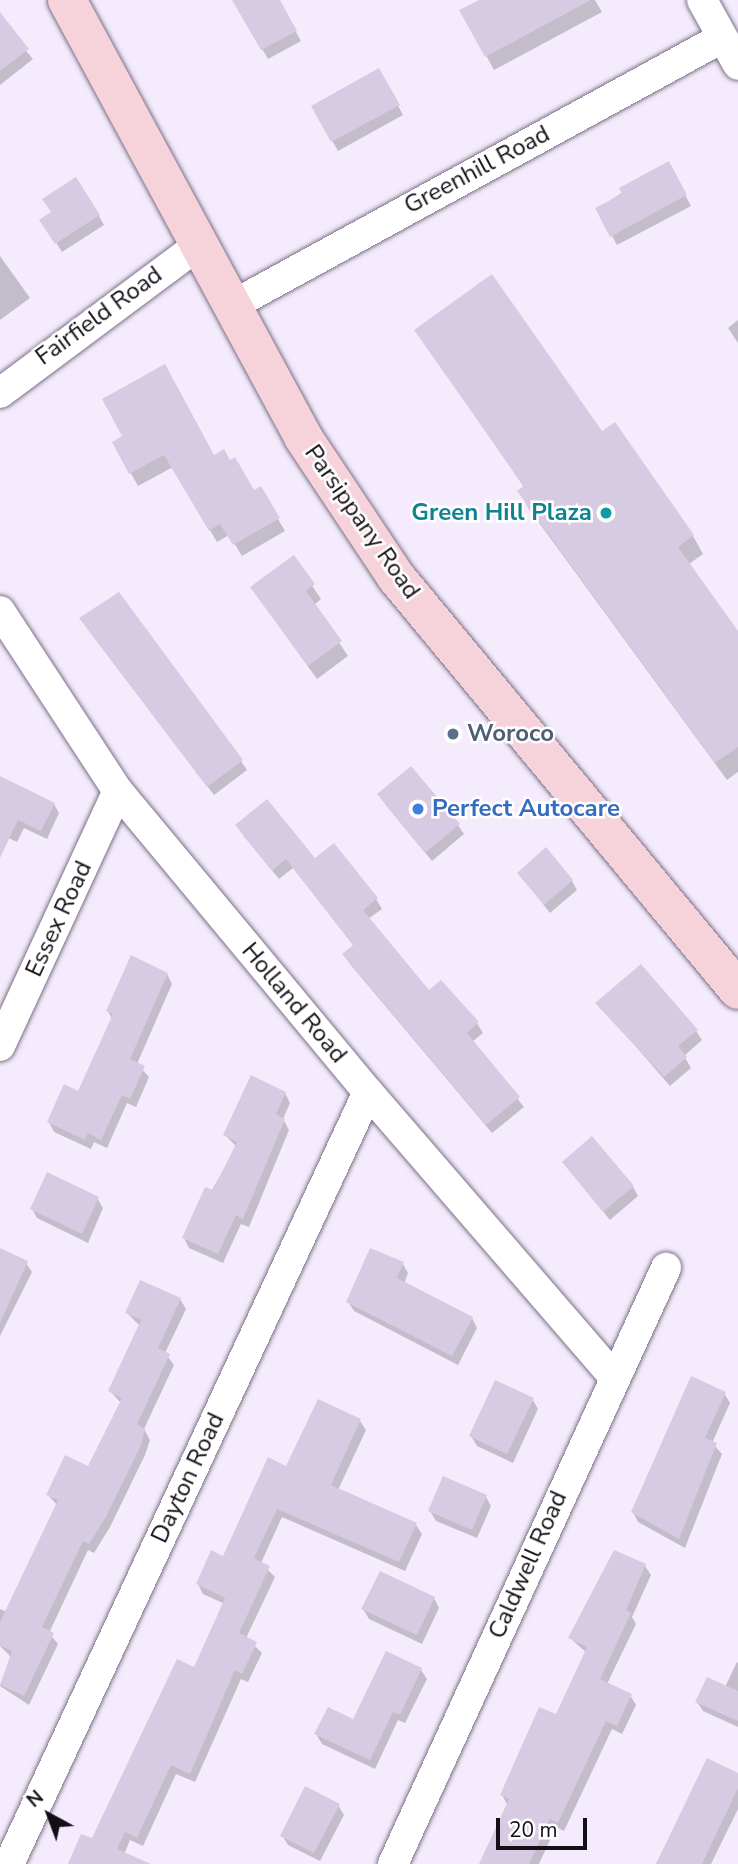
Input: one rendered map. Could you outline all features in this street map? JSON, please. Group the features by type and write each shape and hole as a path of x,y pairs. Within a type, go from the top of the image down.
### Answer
{"main road":[{"name":"Parsippany Road","path":"67,0 201,243 303,437 396,577 738,990"}],"street":[{"path":"702,0 738,65"},
{"name":"Greenhill Road","path":"233,305 722,38"},
{"name":"Fairfield Road","path":"0,393 201,243"},
{"name":"Holland Road","path":"0,611 118,791 368,1092 613,1376"},
{"name":"Essex Road","path":"0,1046 118,791"},
{"name":"Dayton Road","path":"9,1864 368,1092"},
{"name":"Caldwell Road","path":"393,1864 613,1376 666,1268"}],"building":[{"path":"232,0 280,0 297,31 261,50"},
{"path":"479,0 591,0 485,57 459,10"},
{"path":"0,12 29,49 0,71"},
{"path":"379,68 400,105 331,142 311,106"},
{"path":"669,161 687,195 610,237 595,208 622,194 619,188"},
{"path":"76,177 100,215 55,244 39,220 51,212 42,199"},
{"name":"Green Hill Plaza","path":"492,274 602,431 615,422 694,535 678,547 738,631 738,747 715,763 517,491 524,486 414,330"},
{"path":"165,364 214,455 224,449 230,460 235,457 254,490 261,486 280,518 233,545 220,524 209,531 164,455 129,474 112,442 122,436 102,399"},
{"path":"294,555 315,584 306,591 342,641 308,666 250,587"},
{"path":"119,592 243,760 207,787 79,618"},
{"name":"Perfect Autocare","path":"411,766 460,824 425,853 377,794"},
{"path":"0,776 55,803 41,831 18,820 0,858"},
{"path":"267,799 315,858 334,843 378,898 363,910 429,990 441,980 479,1022 467,1033 520,1097 486,1125 342,954 353,945 286,859 272,871 235,825"},
{"path":"546,847 573,880 544,905 517,873"},
{"path":"131,955 168,973 130,1059 145,1066 130,1099 122,1095 101,1140 88,1133 85,1140 47,1122 64,1084 78,1091 113,1014 106,1011"},
{"path":"641,964 698,1030 678,1046 687,1057 664,1077 595,1003"},
{"path":"251,1075 286,1092 276,1114 285,1119 243,1219 236,1215 218,1254 182,1238 205,1187 213,1190 237,1142 223,1135"},
{"path":"592,1136 634,1186 603,1212 562,1162"},
{"path":"47,1172 99,1197 82,1234 30,1209"},
{"path":"0,1248 28,1261 0,1323"},
{"path":"370,1248 404,1262 397,1278 473,1317 452,1356 346,1302"},
{"path":"140,1280 181,1298 158,1348 170,1354 137,1424 145,1429 141,1445 106,1517 89,1544 83,1541 42,1627 54,1633 24,1696 0,1685 12,1651 0,1646 0,1622 58,1500 46,1495 65,1455 88,1466 122,1398 108,1391 141,1320 125,1313"},
{"path":"691,1376 726,1392 705,1438 717,1443 679,1539 631,1512"},
{"path":"495,1380 534,1398 507,1454 469,1436"},
{"path":"318,1399 361,1419 331,1485 417,1523 399,1562 277,1509 254,1558 270,1566 239,1633 257,1642 242,1674 235,1670 190,1774 171,1765 137,1838 125,1832 117,1849 151,1864 68,1864 81,1834 92,1838 177,1659 194,1667 225,1598 196,1584 211,1550 223,1556 268,1457 286,1466"},
{"path":"443,1476 487,1495 472,1530 428,1511"},
{"path":"614,1550 646,1564 626,1610 631,1613 600,1679 632,1694 617,1726 606,1721 558,1823 550,1819 529,1864 479,1864 509,1799 500,1795 539,1707 556,1714 587,1647 568,1638"},
{"path":"380,1571 435,1597 417,1635 361,1609"},
{"path":"386,1651 422,1668 400,1715 393,1712 370,1760 314,1734 328,1707 353,1719"},
{"path":"707,1677 738,1691 738,1721 695,1702"},
{"path":"707,1758 738,1773 738,1788 702,1864 656,1864"},
{"path":"305,1786 340,1804 314,1853 280,1836"}],"place":[{"name":"Green Hill Plaza","path":"606,513"},
{"name":"Woroco","path":"453,734"},
{"name":"Perfect Autocare","path":"418,809"}]}
